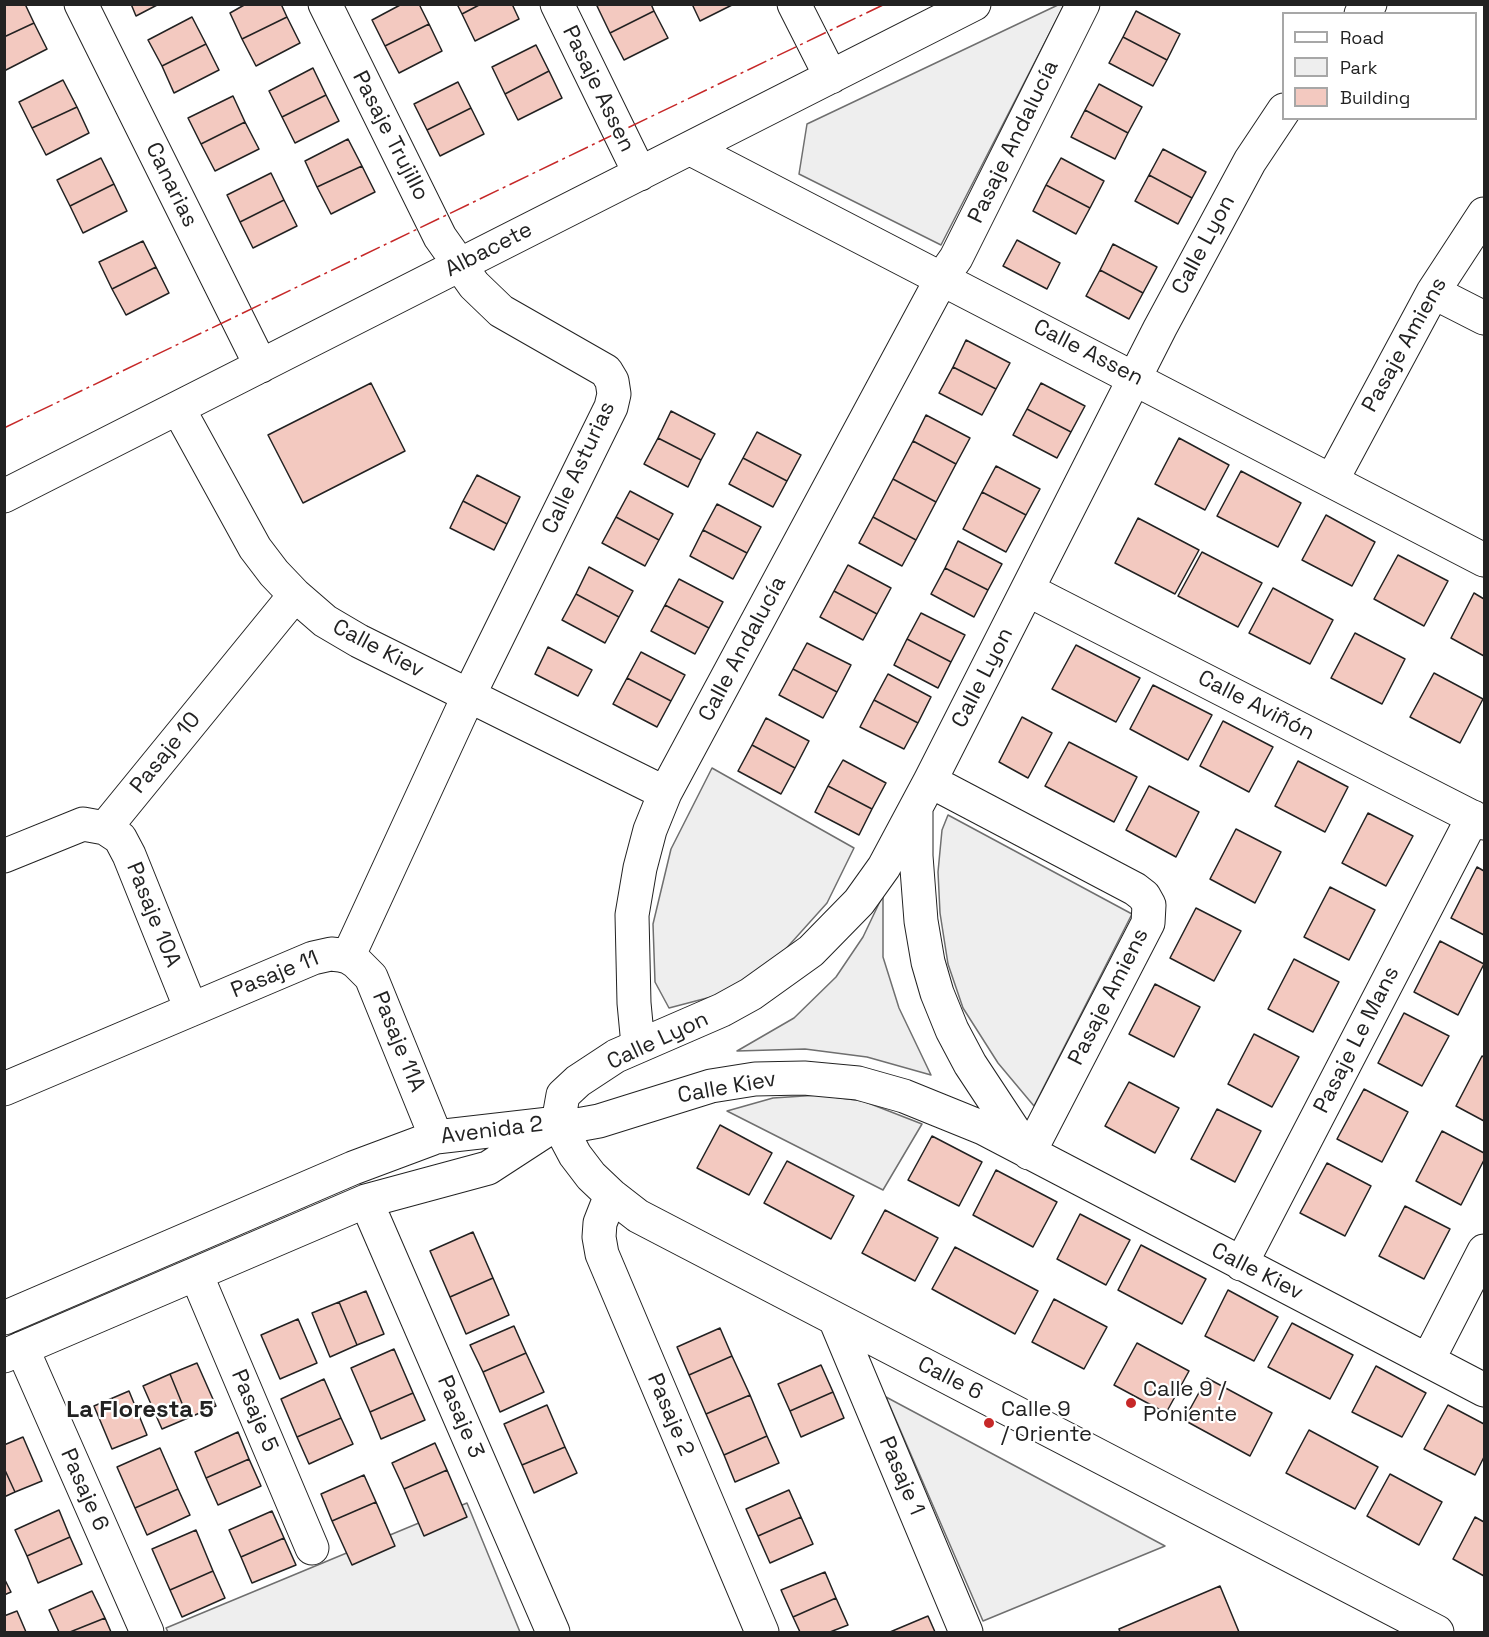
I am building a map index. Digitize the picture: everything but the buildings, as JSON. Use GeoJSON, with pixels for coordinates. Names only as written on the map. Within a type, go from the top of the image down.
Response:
{"type":"FeatureCollection","features":[{"type":"Feature","properties":{"kind":"street","name":"Canarias"},"geometry":{"type":"LineString","coordinates":[[81,4],[261,366]]}},
{"type":"Feature","properties":{"kind":"street","name":"Pasaje Trujillo"},"geometry":{"type":"LineString","coordinates":[[325,4],[440,237],[461,265]]}},
{"type":"Feature","properties":{"kind":"street","name":"Pasaje Assen"},"geometry":{"type":"LineString","coordinates":[[557,4],[640,174]]}},
{"type":"Feature","properties":{"kind":"street"},"geometry":{"type":"LineString","coordinates":[[794,4],[831,77]]}},
{"type":"Feature","properties":{"kind":"street","name":"Albacete"},"geometry":{"type":"LineString","coordinates":[[4,496],[974,4]]}},
{"type":"Feature","properties":{"kind":"street","name":"Pasaje Andalucía"},"geometry":{"type":"LineString","coordinates":[[942,278],[956,258],[1083,4]]}},
{"type":"Feature","properties":{"kind":"street","name":"Calle Lyon"},"geometry":{"type":"LineString","coordinates":[[558,1123],[563,1095],[578,1081],[616,1056],[722,1010],[782,974],[811,951],[860,902],[884,867],[923,795],[1160,328],[1245,171],[1282,113]]}},
{"type":"Feature","properties":{"kind":"street","name":"Calle Assen"},"geometry":{"type":"LineString","coordinates":[[691,148],[1485,560]]}},
{"type":"Feature","properties":{"kind":"street","name":"Pasaje Amiens"},"geometry":{"type":"LineString","coordinates":[[1332,480],[1433,292],[1452,260],[1485,214]]}},
{"type":"Feature","properties":{"kind":"street","name":"Calle Asturias"},"geometry":{"type":"LineString","coordinates":[[461,265],[474,285],[501,310],[606,371],[612,381],[614,394],[610,407],[469,696]]}},
{"type":"Feature","properties":{"kind":"street","name":"Calle Andalucía"},"geometry":{"type":"LineString","coordinates":[[638,1045],[634,1003],[632,915],[640,868],[650,830],[665,793],[942,278]]}},
{"type":"Feature","properties":{"kind":"street"},"geometry":{"type":"LineString","coordinates":[[1433,292],[1485,318]]}},
{"type":"Feature","properties":{"kind":"street","name":"Calle Kiev"},"geometry":{"type":"LineString","coordinates":[[178,408],[255,548],[295,595],[325,621],[359,641],[665,793]]}},
{"type":"Feature","properties":{"kind":"street","name":"Calle Aviñón"},"geometry":{"type":"LineString","coordinates":[[1028,590],[1479,820]]}},
{"type":"Feature","properties":{"kind":"street","name":"Pasaje 10"},"geometry":{"type":"LineString","coordinates":[[105,828],[295,595]]}},
{"type":"Feature","properties":{"kind":"street","name":"Pasaje 11"},"geometry":{"type":"LineString","coordinates":[[4,1089],[314,958],[331,954],[348,957],[469,696]]}},
{"type":"Feature","properties":{"kind":"street","name":"Pasaje Amiens"},"geometry":{"type":"LineString","coordinates":[[923,795],[1135,889],[1149,905],[1148,923],[1029,1153]]}},
{"type":"Feature","properties":{"kind":"street","name":"Calle Kiev"},"geometry":{"type":"LineString","coordinates":[[923,795],[916,856],[921,921],[928,962],[937,993],[952,1030],[970,1064],[1029,1153]]}},
{"type":"Feature","properties":{"kind":"street","name":"Pasaje Le Mans"},"geometry":{"type":"LineString","coordinates":[[1241,1263],[1479,820]]}},
{"type":"Feature","properties":{"kind":"street"},"geometry":{"type":"LineString","coordinates":[[4,856],[84,824],[105,828]]}},
{"type":"Feature","properties":{"kind":"street","name":"Pasaje 10A"},"geometry":{"type":"LineString","coordinates":[[105,828],[120,838],[125,847],[191,1009]]}},
{"type":"Feature","properties":{"kind":"street","name":"Pasaje 11A"},"geometry":{"type":"LineString","coordinates":[[348,957],[364,968],[371,977],[436,1137]]}},
{"type":"Feature","properties":{"kind":"street","name":"Calle Kiev"},"geometry":{"type":"LineString","coordinates":[[558,1123],[577,1125],[599,1121],[711,1086],[755,1079],[804,1078],[858,1083],[904,1096],[983,1128],[1485,1390]]}},
{"type":"Feature","properties":{"kind":"street","name":"Avenida 2"},"geometry":{"type":"LineString","coordinates":[[4,1318],[342,1173],[436,1137],[558,1123]]}},
{"type":"Feature","properties":{"kind":"street","name":"Avenida 2"},"geometry":{"type":"LineString","coordinates":[[13,1352],[366,1201],[488,1168],[558,1123]]}},
{"type":"Feature","properties":{"kind":"street","name":"Calle 6"},"geometry":{"type":"LineString","coordinates":[[558,1123],[575,1155],[611,1195],[638,1216],[1424,1626]]}},
{"type":"Feature","properties":{"kind":"street","name":"Pasaje 2"},"geometry":{"type":"LineString","coordinates":[[611,1195],[600,1223],[599,1237],[602,1254],[762,1632]]}},
{"type":"Feature","properties":{"kind":"street","name":"Pasaje 3"},"geometry":{"type":"LineString","coordinates":[[366,1201],[553,1632]]}},
{"type":"Feature","properties":{"kind":"street"},"geometry":{"type":"LineString","coordinates":[[1428,1360],[1485,1251]]}},
{"type":"Feature","properties":{"kind":"street","name":"Pasaje 5"},"geometry":{"type":"LineString","coordinates":[[196,1274],[312,1548]]}},
{"type":"Feature","properties":{"kind":"street","name":"Pasaje 1"},"geometry":{"type":"LineString","coordinates":[[835,1319],[966,1632]]}},
{"type":"Feature","properties":{"kind":"street","name":"Pasaje 6"},"geometry":{"type":"LineString","coordinates":[[13,1352],[147,1632]]}},
{"type":"Feature","properties":{"kind":"street"},"geometry":{"type":"LineString","coordinates":[[1382,1632],[1424,1626]]}},
{"type":"Feature","properties":{"kind":"green space"},"geometry":{"type":"Polygon","coordinates":[[[1060,4],[1064,5],[941,245],[799,174],[807,124],[1060,4]]]}},
{"type":"Feature","properties":{"kind":"green space"},"geometry":{"type":"Polygon","coordinates":[[[712,768],[854,848],[827,903],[783,952],[730,992],[669,1008],[655,982],[653,924],[671,849],[712,768]]]}},
{"type":"Feature","properties":{"kind":"green space"},"geometry":{"type":"Polygon","coordinates":[[[948,815],[1132,914],[1034,1106],[998,1063],[963,1008],[948,964],[940,913],[938,872],[942,830],[948,815]]]}},
{"type":"Feature","properties":{"kind":"green space"},"geometry":{"type":"Polygon","coordinates":[[[883,895],[883,957],[899,1008],[931,1075],[867,1057],[805,1049],[737,1051],[794,1018],[836,977],[863,937],[883,895]]]}},
{"type":"Feature","properties":{"kind":"green space"},"geometry":{"type":"Polygon","coordinates":[[[819,1095],[863,1101],[922,1124],[883,1190],[727,1111],[773,1098],[819,1095]]]}},
{"type":"Feature","properties":{"kind":"green space"},"geometry":{"type":"Polygon","coordinates":[[[886,1397],[1165,1546],[983,1621],[886,1397]]]}},
{"type":"Feature","properties":{"kind":"green space"},"geometry":{"type":"Polygon","coordinates":[[[467,1503],[520,1632],[168,1632],[166,1628],[467,1503]]]}},
{"type":"Feature","properties":{"kind":"power"},"geometry":{"type":"LineString","coordinates":[[4,428],[885,4]]}},
{"type":"Feature","properties":{"kind":"place","name":"Calle 9 / Poniente"},"geometry":{"type":"Point","coordinates":[1131,1403]}},
{"type":"Feature","properties":{"kind":"place","name":"Calle 9 / Oriente"},"geometry":{"type":"Point","coordinates":[989,1423]}},
{"type":"Feature","properties":{"kind":"district","name":"La Floresta 5"},"geometry":{"type":"Point","coordinates":[140,1410]}}]}
